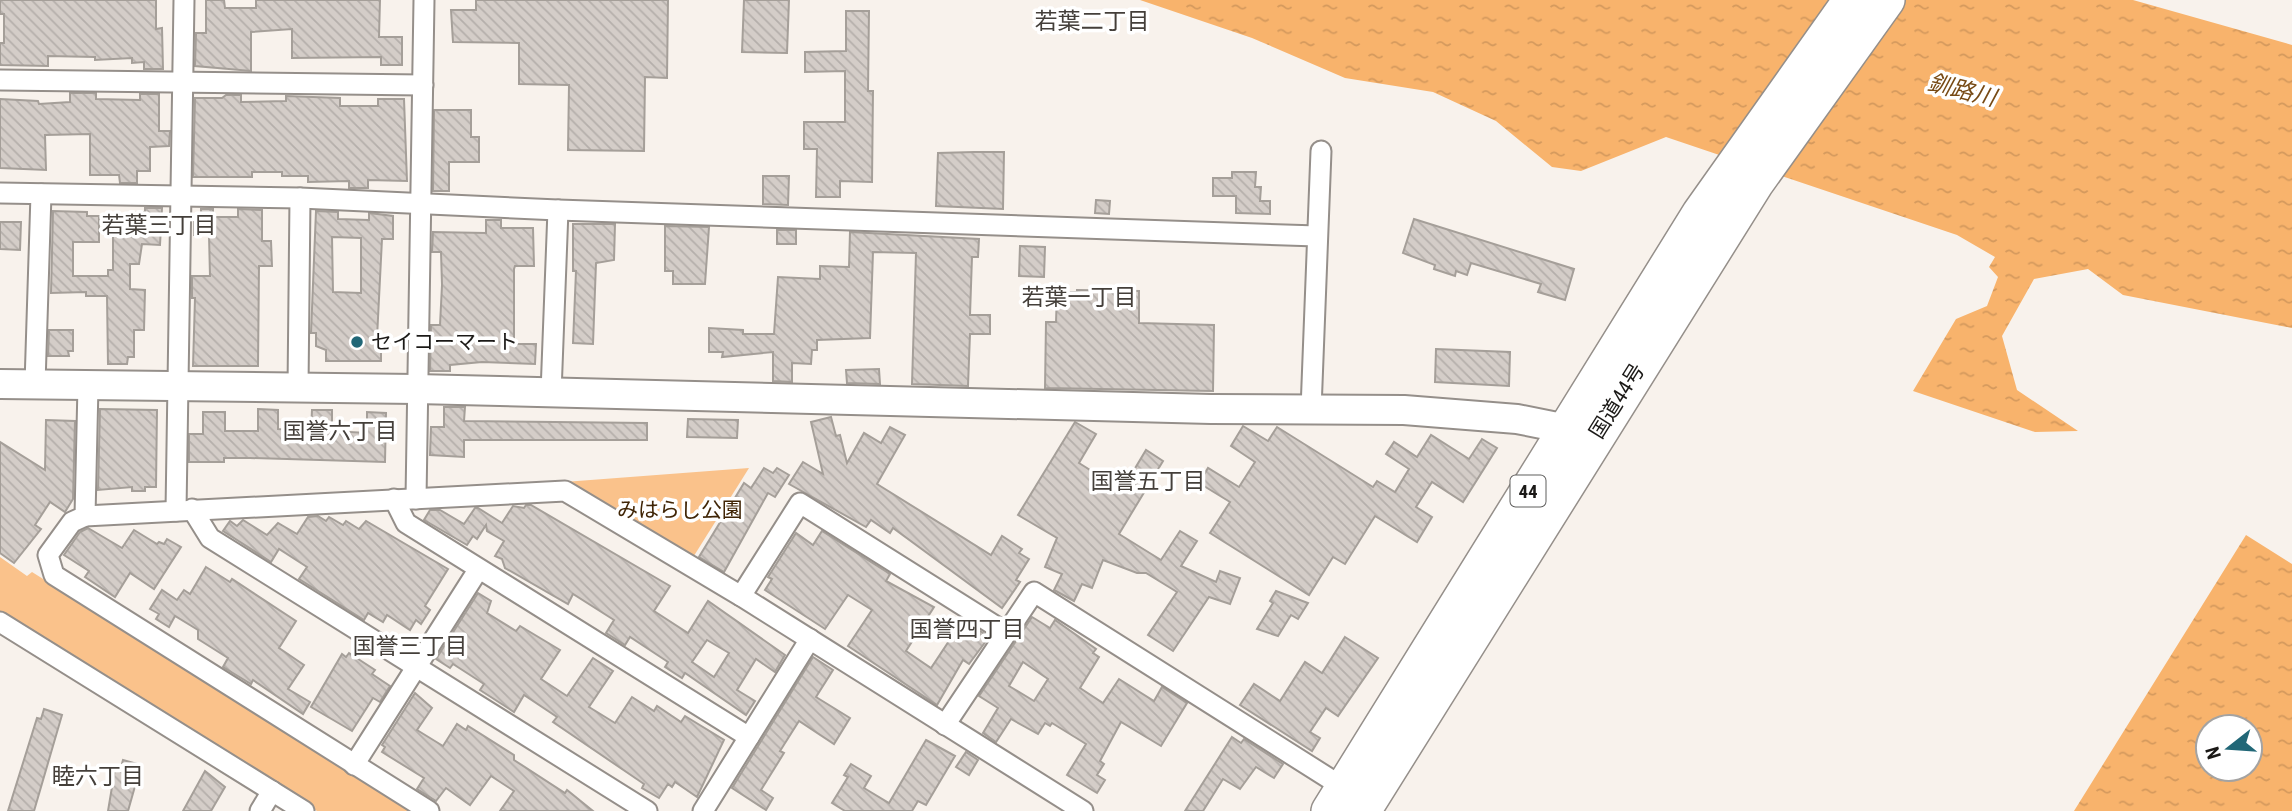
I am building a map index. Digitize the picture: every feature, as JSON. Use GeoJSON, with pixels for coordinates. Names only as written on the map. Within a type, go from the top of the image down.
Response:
{"type":"FeatureCollection","features":[{"type":"Feature","properties":{"kind":"highway","name":"国道44号"},"geometry":{"type":"LineString","coordinates":[[1351,803],[1851,0]]}},
{"type":"Feature","properties":{"kind":"highway","name":"国道44号"},"geometry":{"type":"LineString","coordinates":[[1742,178],[1887,0]]}},
{"type":"Feature","properties":{"kind":"street"},"geometry":{"type":"LineString","coordinates":[[184,0],[177,385],[184,510],[210,538],[647,811]]}},
{"type":"Feature","properties":{"kind":"street"},"geometry":{"type":"LineString","coordinates":[[416,499],[424,0]]}},
{"type":"Feature","properties":{"kind":"street"},"geometry":{"type":"LineString","coordinates":[[0,80],[423,85]]}},
{"type":"Feature","properties":{"kind":"street"},"geometry":{"type":"LineString","coordinates":[[1311,410],[1321,151]]}},
{"type":"Feature","properties":{"kind":"street"},"geometry":{"type":"LineString","coordinates":[[0,193],[300,198],[558,211],[1317,236]]}},
{"type":"Feature","properties":{"kind":"street"},"geometry":{"type":"LineString","coordinates":[[35,384],[41,194]]}},
{"type":"Feature","properties":{"kind":"street"},"geometry":{"type":"LineString","coordinates":[[298,388],[300,198]]}},
{"type":"Feature","properties":{"kind":"street"},"geometry":{"type":"LineString","coordinates":[[551,393],[558,211]]}},
{"type":"Feature","properties":{"kind":"street"},"geometry":{"type":"LineString","coordinates":[[0,384],[416,389],[1417,411],[1517,419],[1580,434]]}},
{"type":"Feature","properties":{"kind":"street"},"geometry":{"type":"LineString","coordinates":[[85,516],[89,386]]}},
{"type":"Feature","properties":{"kind":"street"},"geometry":{"type":"LineString","coordinates":[[429,811],[54,575],[48,555],[72,522],[85,516],[565,491],[741,596],[1083,811]]}},
{"type":"Feature","properties":{"kind":"street"},"geometry":{"type":"LineString","coordinates":[[394,499],[406,523],[748,737]]}},
{"type":"Feature","properties":{"kind":"street"},"geometry":{"type":"LineString","coordinates":[[741,596],[800,503],[1005,632]]}},
{"type":"Feature","properties":{"kind":"street"},"geometry":{"type":"LineString","coordinates":[[354,765],[415,664],[478,570]]}},
{"type":"Feature","properties":{"kind":"street"},"geometry":{"type":"LineString","coordinates":[[945,725],[1034,592],[1351,803]]}},
{"type":"Feature","properties":{"kind":"street"},"geometry":{"type":"LineString","coordinates":[[0,622],[304,811]]}},
{"type":"Feature","properties":{"kind":"street"},"geometry":{"type":"LineString","coordinates":[[703,811],[810,639]]}},
{"type":"Feature","properties":{"kind":"street"},"geometry":{"type":"LineString","coordinates":[[260,811],[272,791]]}},
{"type":"Feature","properties":{"kind":"green space","name":"みはらし公園"},"geometry":{"type":"Polygon","coordinates":[[[749,468],[692,559],[564,482],[749,468]]]}},
{"type":"Feature","properties":{"kind":"green space"},"geometry":{"type":"Polygon","coordinates":[[[0,557],[27,576],[32,572],[414,811],[317,811],[0,611],[0,557]]]}},
{"type":"Feature","properties":{"kind":"water","name":"釧路川"},"geometry":{"type":"Polygon","coordinates":[[[1140,0],[2133,0],[2292,45],[2292,328],[2123,295],[2088,269],[2034,279],[2002,336],[2017,390],[2078,431],[2035,432],[1913,391],[1956,319],[1987,306],[1998,277],[1989,267],[1995,257],[1957,235],[1666,137],[1581,171],[1552,167],[1496,121],[1433,92],[1345,78],[1252,38],[1140,0]]]}},
{"type":"Feature","properties":{"kind":"water"},"geometry":{"type":"Polygon","coordinates":[[[2246,535],[2292,564],[2292,811],[2074,811],[2246,535]]]}},
{"type":"Feature","properties":{"kind":"building"},"geometry":{"type":"Polygon","coordinates":[[[0,0],[156,0],[156,29],[162,28],[163,69],[144,69],[144,62],[132,63],[132,58],[95,60],[95,57],[48,56],[48,66],[0,65],[0,43],[4,43],[4,14],[0,14],[0,0]]]}},
{"type":"Feature","properties":{"kind":"building"},"geometry":{"type":"Polygon","coordinates":[[[206,0],[224,0],[225,8],[256,8],[256,0],[380,0],[379,37],[402,37],[402,65],[381,65],[381,57],[292,58],[292,29],[251,32],[251,71],[195,66],[196,33],[206,33],[206,0]]]}},
{"type":"Feature","properties":{"kind":"building"},"geometry":{"type":"Polygon","coordinates":[[[476,0],[668,0],[667,78],[645,77],[644,151],[568,150],[569,85],[519,84],[519,43],[453,42],[451,10],[476,10],[476,0]]]}},
{"type":"Feature","properties":{"kind":"building"},"geometry":{"type":"Polygon","coordinates":[[[744,0],[789,0],[787,53],[742,52],[744,0]]]}},
{"type":"Feature","properties":{"kind":"building"},"geometry":{"type":"Polygon","coordinates":[[[846,11],[869,11],[868,91],[873,91],[872,182],[840,181],[840,197],[816,197],[817,149],[804,149],[804,122],[845,122],[845,71],[805,72],[805,52],[846,51],[846,11]]]}},
{"type":"Feature","properties":{"kind":"building"},"geometry":{"type":"Polygon","coordinates":[[[70,93],[96,93],[96,99],[140,100],[140,94],[159,94],[159,131],[170,131],[169,146],[150,147],[150,171],[137,171],[137,183],[120,183],[119,175],[90,175],[90,134],[45,135],[46,170],[0,168],[0,99],[38,101],[39,104],[70,102],[70,93]]]}},
{"type":"Feature","properties":{"kind":"building"},"geometry":{"type":"Polygon","coordinates":[[[226,95],[241,95],[241,102],[286,101],[286,96],[340,98],[340,106],[378,106],[378,99],[404,99],[407,181],[368,180],[368,188],[349,188],[349,181],[308,182],[308,176],[282,176],[282,172],[252,172],[252,177],[193,177],[195,98],[222,98],[226,95]]]}},
{"type":"Feature","properties":{"kind":"building"},"geometry":{"type":"Polygon","coordinates":[[[434,110],[471,110],[471,137],[479,137],[479,162],[449,162],[449,191],[433,191],[434,110]]]}},
{"type":"Feature","properties":{"kind":"building"},"geometry":{"type":"Polygon","coordinates":[[[1004,152],[1003,209],[936,206],[938,153],[1004,152]]]}},
{"type":"Feature","properties":{"kind":"building"},"geometry":{"type":"Polygon","coordinates":[[[1232,172],[1256,172],[1255,187],[1261,187],[1260,201],[1270,201],[1270,214],[1236,213],[1236,196],[1213,196],[1213,178],[1232,178],[1232,172]]]}},
{"type":"Feature","properties":{"kind":"building"},"geometry":{"type":"Polygon","coordinates":[[[763,176],[789,176],[788,205],[763,204],[763,176]]]}},
{"type":"Feature","properties":{"kind":"building"},"geometry":{"type":"Polygon","coordinates":[[[1096,200],[1110,201],[1109,214],[1095,213],[1096,200]]]}},
{"type":"Feature","properties":{"kind":"building"},"geometry":{"type":"Polygon","coordinates":[[[145,208],[162,208],[160,245],[142,244],[139,264],[130,264],[130,289],[145,290],[144,330],[134,330],[134,357],[128,357],[127,364],[108,364],[107,296],[86,296],[86,292],[51,293],[53,211],[87,212],[87,216],[99,216],[99,242],[73,242],[73,276],[108,276],[108,270],[113,270],[113,235],[134,235],[135,212],[145,212],[145,208]]]}},
{"type":"Feature","properties":{"kind":"building"},"geometry":{"type":"Polygon","coordinates":[[[201,209],[213,209],[213,217],[238,217],[238,209],[262,210],[262,241],[271,241],[272,266],[259,266],[258,366],[193,366],[195,298],[192,298],[192,276],[210,276],[209,235],[194,235],[194,216],[201,216],[201,209]]]}},
{"type":"Feature","properties":{"kind":"building"},"geometry":{"type":"Polygon","coordinates":[[[316,211],[338,212],[338,219],[369,220],[369,213],[393,216],[393,239],[382,239],[377,338],[381,338],[381,361],[326,361],[326,350],[316,346],[316,333],[311,333],[316,211]],[[332,237],[333,292],[361,293],[361,238],[332,237]]]}},
{"type":"Feature","properties":{"kind":"building"},"geometry":{"type":"Polygon","coordinates":[[[1414,219],[1574,269],[1565,300],[1538,292],[1541,284],[1471,263],[1467,275],[1456,271],[1455,276],[1403,253],[1414,219]]]}},
{"type":"Feature","properties":{"kind":"building"},"geometry":{"type":"Polygon","coordinates":[[[486,220],[501,220],[501,228],[533,228],[534,266],[515,266],[514,269],[514,344],[536,344],[535,364],[482,362],[450,365],[450,371],[430,371],[431,325],[440,325],[442,285],[441,252],[432,252],[433,232],[486,233],[486,220]]]}},
{"type":"Feature","properties":{"kind":"building"},"geometry":{"type":"Polygon","coordinates":[[[0,222],[21,222],[20,250],[0,249],[0,222]]]}},
{"type":"Feature","properties":{"kind":"building"},"geometry":{"type":"Polygon","coordinates":[[[573,224],[615,224],[614,260],[596,263],[593,344],[573,343],[576,271],[573,271],[573,224]]]}},
{"type":"Feature","properties":{"kind":"building"},"geometry":{"type":"Polygon","coordinates":[[[665,226],[709,227],[705,284],[673,284],[673,271],[665,271],[665,226]]]}},
{"type":"Feature","properties":{"kind":"building"},"geometry":{"type":"Polygon","coordinates":[[[777,230],[796,230],[796,244],[777,244],[777,230]]]}},
{"type":"Feature","properties":{"kind":"building"},"geometry":{"type":"Polygon","coordinates":[[[850,232],[979,239],[978,257],[972,257],[970,315],[990,315],[990,334],[970,334],[968,386],[912,384],[916,253],[873,252],[870,338],[817,340],[817,350],[812,350],[811,364],[792,363],[792,382],[773,381],[773,352],[722,357],[723,352],[709,352],[709,328],[743,330],[743,334],[774,334],[778,277],[820,279],[820,266],[849,267],[850,232]]]}},
{"type":"Feature","properties":{"kind":"building"},"geometry":{"type":"Polygon","coordinates":[[[1020,246],[1045,247],[1044,277],[1019,276],[1020,246]]]}},
{"type":"Feature","properties":{"kind":"building"},"geometry":{"type":"Polygon","coordinates":[[[1139,291],[1139,323],[1214,325],[1213,391],[1045,388],[1046,322],[1056,322],[1057,292],[1139,291]]]}},
{"type":"Feature","properties":{"kind":"building"},"geometry":{"type":"Polygon","coordinates":[[[49,330],[73,330],[73,351],[68,351],[69,356],[48,356],[49,330]]]}},
{"type":"Feature","properties":{"kind":"building"},"geometry":{"type":"Polygon","coordinates":[[[1436,349],[1510,352],[1509,386],[1435,382],[1436,349]]]}},
{"type":"Feature","properties":{"kind":"building"},"geometry":{"type":"Polygon","coordinates":[[[879,369],[880,384],[847,383],[846,370],[879,369]]]}},
{"type":"Feature","properties":{"kind":"building"},"geometry":{"type":"Polygon","coordinates":[[[444,407],[465,407],[464,421],[647,423],[647,440],[464,440],[464,457],[430,455],[431,427],[444,427],[444,407]]]}},
{"type":"Feature","properties":{"kind":"building"},"geometry":{"type":"Polygon","coordinates":[[[100,409],[157,410],[156,487],[145,487],[145,491],[132,491],[132,487],[98,490],[100,409]]]}},
{"type":"Feature","properties":{"kind":"building"},"geometry":{"type":"Polygon","coordinates":[[[258,409],[278,410],[278,429],[311,431],[312,410],[332,410],[332,431],[367,433],[367,412],[386,413],[385,462],[224,458],[224,462],[189,462],[189,434],[203,434],[203,412],[225,412],[225,431],[258,431],[258,409]]]}},
{"type":"Feature","properties":{"kind":"building"},"geometry":{"type":"Polygon","coordinates":[[[831,417],[836,436],[840,435],[847,463],[864,433],[881,443],[890,427],[905,435],[877,484],[991,555],[1002,536],[1022,549],[1019,553],[1029,559],[1016,580],[1020,582],[1002,608],[893,528],[890,533],[871,520],[866,527],[789,484],[803,462],[823,474],[811,422],[831,417]]]}},
{"type":"Feature","properties":{"kind":"building"},"geometry":{"type":"Polygon","coordinates":[[[688,419],[738,420],[737,438],[687,437],[688,419]]]}},
{"type":"Feature","properties":{"kind":"building"},"geometry":{"type":"Polygon","coordinates":[[[46,420],[75,421],[73,499],[65,512],[50,502],[35,525],[41,529],[14,563],[0,553],[0,442],[45,470],[46,420]]]}},
{"type":"Feature","properties":{"kind":"building"},"geometry":{"type":"Polygon","coordinates":[[[1075,422],[1096,434],[1079,463],[1122,490],[1146,450],[1163,461],[1119,534],[1161,560],[1180,531],[1197,541],[1181,566],[1216,582],[1220,571],[1240,578],[1230,604],[1209,597],[1173,651],[1148,635],[1177,592],[1146,573],[1137,573],[1103,560],[1092,588],[1082,584],[1074,601],[1054,590],[1062,574],[1045,567],[1057,538],[1018,515],[1075,422]]]}},
{"type":"Feature","properties":{"kind":"building"},"geometry":{"type":"Polygon","coordinates":[[[1243,426],[1268,441],[1277,427],[1373,487],[1377,481],[1395,492],[1409,469],[1386,454],[1394,442],[1417,457],[1431,435],[1469,459],[1482,439],[1497,448],[1463,502],[1432,482],[1416,507],[1432,517],[1417,542],[1375,516],[1345,564],[1333,557],[1309,595],[1210,533],[1230,502],[1199,483],[1208,468],[1239,487],[1255,462],[1231,446],[1243,426]]]}},
{"type":"Feature","properties":{"kind":"building"},"geometry":{"type":"Polygon","coordinates":[[[764,468],[773,473],[777,468],[789,475],[775,497],[768,493],[724,572],[699,557],[744,483],[751,488],[764,468]]]}},
{"type":"Feature","properties":{"kind":"building"},"geometry":{"type":"Polygon","coordinates":[[[531,505],[670,586],[654,611],[688,633],[708,601],[785,655],[775,672],[756,659],[737,690],[755,701],[746,715],[685,673],[682,678],[665,667],[668,662],[630,637],[625,645],[606,633],[614,620],[573,594],[568,604],[505,568],[502,559],[495,556],[504,541],[487,531],[486,525],[477,539],[473,536],[467,545],[424,520],[430,510],[440,510],[464,524],[475,508],[478,508],[502,523],[513,506],[524,508],[531,505]],[[707,640],[692,662],[714,677],[729,653],[707,640]]]}},
{"type":"Feature","properties":{"kind":"building"},"geometry":{"type":"Polygon","coordinates":[[[318,516],[326,521],[329,517],[343,525],[346,521],[359,529],[366,521],[448,569],[425,606],[430,610],[421,624],[416,620],[410,630],[387,615],[383,622],[368,613],[364,620],[299,579],[307,567],[279,549],[271,562],[223,531],[230,521],[237,526],[243,520],[267,535],[278,523],[297,534],[308,517],[318,516]]]}},
{"type":"Feature","properties":{"kind":"building"},"geometry":{"type":"Polygon","coordinates":[[[88,528],[122,548],[134,530],[157,544],[164,544],[167,539],[181,547],[154,589],[130,573],[115,597],[85,577],[89,571],[64,555],[80,532],[88,528]]]}},
{"type":"Feature","properties":{"kind":"building"},"geometry":{"type":"Polygon","coordinates":[[[822,531],[890,574],[886,581],[934,607],[906,651],[931,668],[963,620],[989,637],[969,664],[963,660],[937,705],[848,646],[872,610],[848,595],[825,629],[765,590],[772,579],[768,577],[796,533],[813,545],[822,531]]]}},
{"type":"Feature","properties":{"kind":"building"},"geometry":{"type":"Polygon","coordinates":[[[206,567],[230,582],[232,579],[296,621],[279,648],[304,665],[288,689],[310,702],[303,714],[253,680],[251,684],[223,667],[228,658],[198,639],[198,630],[175,616],[169,627],[156,619],[159,614],[150,609],[162,590],[177,600],[184,590],[190,594],[206,567]]]}},
{"type":"Feature","properties":{"kind":"building"},"geometry":{"type":"Polygon","coordinates":[[[1276,591],[1308,603],[1298,619],[1291,615],[1278,636],[1257,629],[1273,603],[1270,601],[1276,591]]]}},
{"type":"Feature","properties":{"kind":"building"},"geometry":{"type":"Polygon","coordinates":[[[478,593],[491,601],[487,613],[516,631],[520,626],[560,650],[541,679],[567,696],[593,658],[613,671],[589,707],[615,723],[632,697],[654,711],[657,706],[681,722],[685,716],[724,740],[697,797],[675,782],[672,787],[668,784],[659,798],[642,788],[644,784],[553,722],[557,717],[524,695],[514,712],[480,690],[484,684],[453,664],[450,668],[436,659],[478,593]]]}},
{"type":"Feature","properties":{"kind":"building"},"geometry":{"type":"Polygon","coordinates":[[[1032,617],[1050,628],[1055,620],[1096,649],[1093,653],[1099,657],[1080,688],[1103,703],[1119,679],[1154,701],[1162,687],[1187,703],[1161,746],[1121,722],[1100,761],[1104,764],[1097,775],[1105,780],[1097,793],[1067,775],[1086,744],[1052,723],[1050,726],[1045,723],[1038,734],[1011,719],[996,742],[983,733],[998,708],[979,696],[1032,617]],[[1023,662],[1009,686],[1034,701],[1048,679],[1023,662]]]}},
{"type":"Feature","properties":{"kind":"building"},"geometry":{"type":"Polygon","coordinates":[[[1345,637],[1378,658],[1338,716],[1326,708],[1310,732],[1320,738],[1312,751],[1240,705],[1254,684],[1280,701],[1305,662],[1322,673],[1345,637]]]}},
{"type":"Feature","properties":{"kind":"building"},"geometry":{"type":"Polygon","coordinates":[[[349,653],[375,670],[372,674],[390,686],[380,702],[373,698],[352,731],[311,707],[342,654],[346,657],[349,653]]]}},
{"type":"Feature","properties":{"kind":"building"},"geometry":{"type":"Polygon","coordinates":[[[813,657],[833,670],[816,697],[850,718],[834,744],[799,721],[780,751],[784,753],[761,790],[773,798],[766,810],[732,788],[813,657]]]}},
{"type":"Feature","properties":{"kind":"building"},"geometry":{"type":"Polygon","coordinates":[[[415,693],[432,708],[417,730],[443,746],[457,724],[466,730],[468,726],[514,755],[514,760],[565,793],[567,790],[593,811],[500,811],[514,791],[491,776],[470,805],[446,788],[436,801],[417,789],[424,778],[382,752],[385,747],[382,745],[415,693]]]}},
{"type":"Feature","properties":{"kind":"building"},"geometry":{"type":"Polygon","coordinates":[[[44,709],[62,715],[34,811],[8,811],[37,718],[41,719],[44,709]]]}},
{"type":"Feature","properties":{"kind":"building"},"geometry":{"type":"Polygon","coordinates":[[[1232,737],[1241,743],[1244,739],[1283,764],[1274,778],[1256,767],[1240,789],[1223,779],[1203,811],[1185,811],[1232,737]]]}},
{"type":"Feature","properties":{"kind":"building"},"geometry":{"type":"Polygon","coordinates":[[[926,740],[955,756],[926,805],[918,801],[912,811],[845,811],[832,803],[848,777],[844,775],[851,764],[871,776],[864,788],[889,803],[926,740]]]}},
{"type":"Feature","properties":{"kind":"building"},"geometry":{"type":"Polygon","coordinates":[[[966,752],[978,760],[969,775],[956,767],[966,752]]]}},
{"type":"Feature","properties":{"kind":"building"},"geometry":{"type":"Polygon","coordinates":[[[123,760],[141,765],[128,811],[108,811],[115,769],[120,771],[123,760]]]}},
{"type":"Feature","properties":{"kind":"building"},"geometry":{"type":"Polygon","coordinates":[[[205,771],[225,787],[211,811],[183,811],[205,771]]]}},
{"type":"Feature","properties":{"kind":"place","name":"セイコーマート"},"geometry":{"type":"Point","coordinates":[357,342]}},
{"type":"Feature","properties":{"kind":"district","name":"若葉二丁目"},"geometry":{"type":"Point","coordinates":[1092,21]}},
{"type":"Feature","properties":{"kind":"district","name":"若葉三丁目"},"geometry":{"type":"Point","coordinates":[159,225]}},
{"type":"Feature","properties":{"kind":"district","name":"若葉一丁目"},"geometry":{"type":"Point","coordinates":[1079,297]}},
{"type":"Feature","properties":{"kind":"district","name":"国誉六丁目"},"geometry":{"type":"Point","coordinates":[340,431]}},
{"type":"Feature","properties":{"kind":"district","name":"国誉五丁目"},"geometry":{"type":"Point","coordinates":[1148,481]}},
{"type":"Feature","properties":{"kind":"district","name":"国誉四丁目"},"geometry":{"type":"Point","coordinates":[967,629]}},
{"type":"Feature","properties":{"kind":"district","name":"国誉三丁目"},"geometry":{"type":"Point","coordinates":[410,646]}},
{"type":"Feature","properties":{"kind":"district","name":"睦六丁目"},"geometry":{"type":"Point","coordinates":[98,776]}}]}
